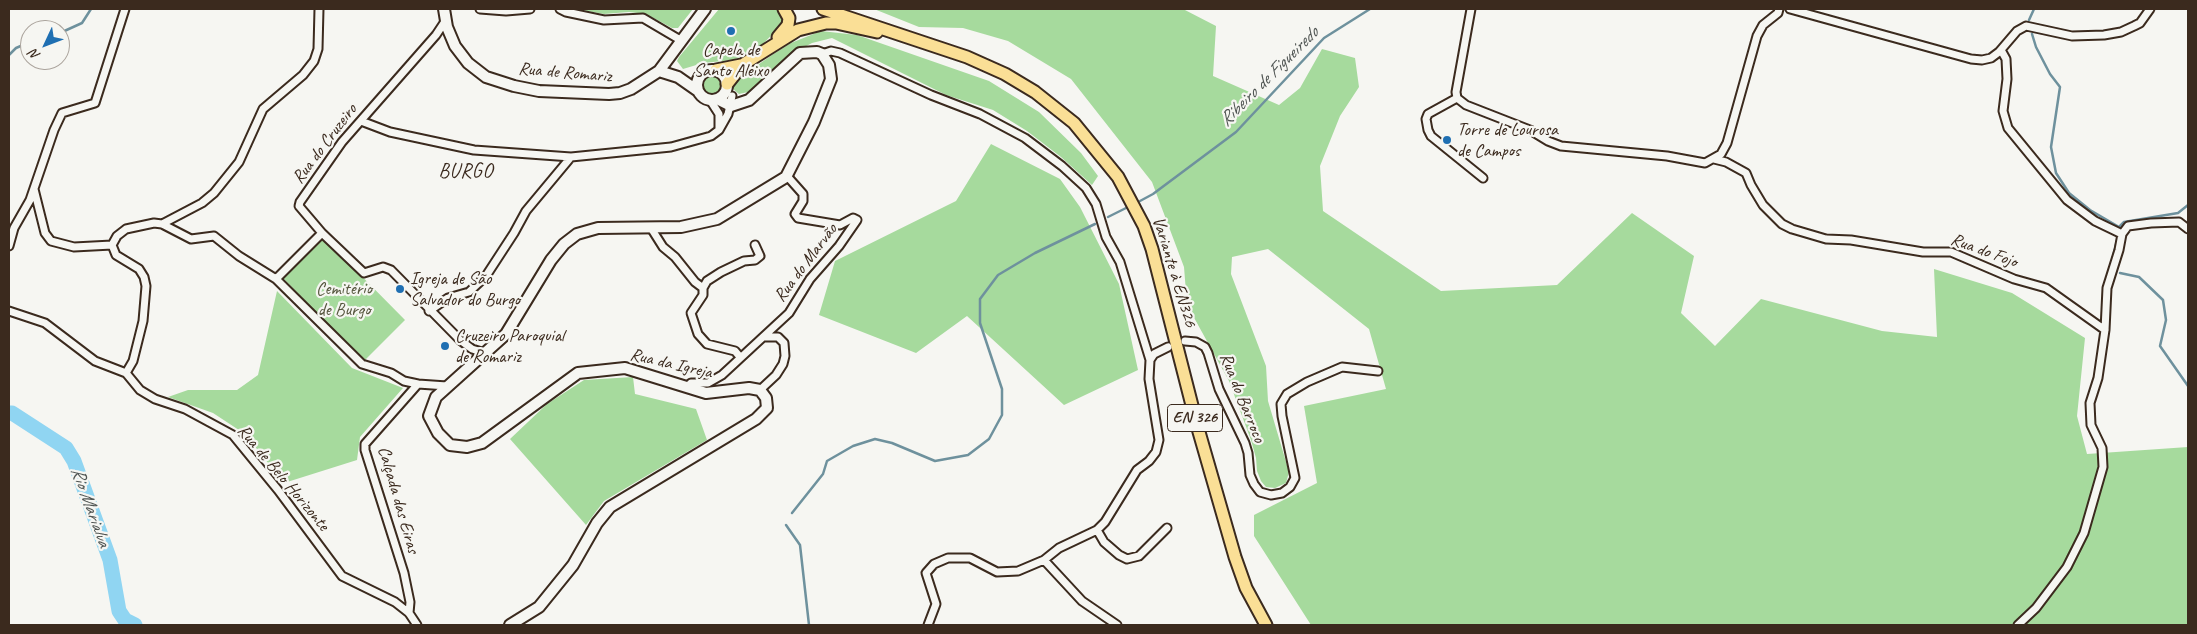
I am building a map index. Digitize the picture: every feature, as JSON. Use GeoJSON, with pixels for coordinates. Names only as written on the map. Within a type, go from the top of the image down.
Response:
{"type":"FeatureCollection","features":[{"type":"Feature","properties":{"kind":"main road"},"geometry":{"type":"LineString","coordinates":[[768,49],[788,25],[789,18],[784,9]]}},
{"type":"Feature","properties":{"kind":"main road","name":"Variante à EN326"},"geometry":{"type":"LineString","coordinates":[[823,9],[967,57],[1005,74],[1036,92],[1074,123],[1118,178],[1144,226],[1152,249],[1197,425],[1234,557],[1246,588],[1266,625]]}},
{"type":"Feature","properties":{"kind":"main road"},"geometry":{"type":"LineString","coordinates":[[716,70],[742,65],[798,30],[826,23],[836,23],[870,31],[901,34]]}},
{"type":"Feature","properties":{"kind":"main road"},"geometry":{"type":"LineString","coordinates":[[729,94],[742,65]]}},
{"type":"Feature","properties":{"kind":"street"},"geometry":{"type":"LineString","coordinates":[[9,246],[14,228],[34,189],[54,130],[62,113],[95,103],[125,9]]}},
{"type":"Feature","properties":{"kind":"street"},"geometry":{"type":"LineString","coordinates":[[162,224],[202,202],[214,193],[239,162],[263,109],[303,75],[314,60],[318,49],[318,9]]}},
{"type":"Feature","properties":{"kind":"street"},"geometry":{"type":"LineString","coordinates":[[480,9],[506,11],[530,9]]}},
{"type":"Feature","properties":{"kind":"street"},"geometry":{"type":"LineString","coordinates":[[560,9],[604,20],[643,18],[682,41]]}},
{"type":"Feature","properties":{"kind":"street","name":"Rua de Romariz"},"geometry":{"type":"LineString","coordinates":[[445,14],[455,46],[468,63],[486,77],[514,86],[539,91],[620,94],[659,71],[705,9]]}},
{"type":"Feature","properties":{"kind":"street"},"geometry":{"type":"LineString","coordinates":[[1471,9],[1456,92],[1458,98],[1466,106],[1530,130],[1548,141],[1561,146],[1667,156],[1705,163],[1721,154],[1727,143],[1757,36],[1763,25],[1779,9]]}},
{"type":"Feature","properties":{"kind":"street"},"geometry":{"type":"LineString","coordinates":[[1790,9],[1971,59],[1991,58],[2018,31],[2026,26],[2072,36],[2104,35],[2121,32],[2140,23],[2150,9]]}},
{"type":"Feature","properties":{"kind":"street","name":"Rua do Cruzeiro"},"geometry":{"type":"LineString","coordinates":[[322,233],[299,206],[300,202],[342,142],[436,35],[445,14]]}},
{"type":"Feature","properties":{"kind":"street"},"geometry":{"type":"LineString","coordinates":[[2001,50],[2006,59],[2008,79],[2003,111],[2008,128],[2066,200],[2096,221],[2122,234]]}},
{"type":"Feature","properties":{"kind":"street"},"geometry":{"type":"LineString","coordinates":[[700,74],[696,82],[701,96],[713,100],[729,94],[739,99],[749,100],[800,53],[817,52],[822,54],[831,51],[840,53],[930,95],[980,114],[1025,138],[1062,166],[1086,188],[1096,204],[1106,237],[1120,262],[1150,360],[1149,379],[1159,440],[1156,452],[1149,461],[1137,470],[1105,522],[1096,530],[1059,548],[1044,560],[1018,571],[997,572],[970,558],[948,558],[934,564],[926,573],[936,604],[928,625]]}},
{"type":"Feature","properties":{"kind":"street"},"geometry":{"type":"LineString","coordinates":[[787,176],[814,122],[831,79],[829,65],[822,54]]}},
{"type":"Feature","properties":{"kind":"street"},"geometry":{"type":"LineString","coordinates":[[361,121],[390,132],[474,150],[571,157],[671,147],[711,136],[719,130],[729,94],[724,75],[716,70],[678,77]]}},
{"type":"Feature","properties":{"kind":"street"},"geometry":{"type":"LineString","coordinates":[[659,71],[678,77],[698,91]]}},
{"type":"Feature","properties":{"kind":"street"},"geometry":{"type":"LineString","coordinates":[[1458,98],[1428,114],[1426,119],[1428,130],[1431,136],[1484,178]]}},
{"type":"Feature","properties":{"kind":"street"},"geometry":{"type":"LineString","coordinates":[[713,100],[719,114],[719,130]]}},
{"type":"Feature","properties":{"kind":"street"},"geometry":{"type":"LineString","coordinates":[[429,311],[448,298],[469,292],[486,276],[526,211],[571,157]]}},
{"type":"Feature","properties":{"kind":"street","name":"Rua do Fojo"},"geometry":{"type":"LineString","coordinates":[[1714,159],[1726,162],[1746,173],[1763,205],[1782,224],[1792,229],[1826,240],[1851,240],[1923,252],[1951,252],[2014,278],[2046,288],[2105,330]]}},
{"type":"Feature","properties":{"kind":"street","name":"Rua da Igreja"},"geometry":{"type":"LineString","coordinates":[[760,390],[749,388],[706,393],[625,368],[578,373],[482,443],[467,447],[450,444],[438,433],[429,416],[436,397],[506,334],[551,260],[564,244],[577,234],[598,228],[681,227],[717,219],[787,176]]}},
{"type":"Feature","properties":{"kind":"street","name":"Rua do Marvão"},"geometry":{"type":"LineString","coordinates":[[687,387],[691,383],[708,383],[722,375],[789,313],[810,279],[840,246],[858,220],[854,218],[840,225],[798,218],[795,214],[803,201],[803,194],[787,176]]}},
{"type":"Feature","properties":{"kind":"street"},"geometry":{"type":"LineString","coordinates":[[34,189],[45,233],[51,241],[74,247],[112,245]]}},
{"type":"Feature","properties":{"kind":"street"},"geometry":{"type":"LineString","coordinates":[[2018,625],[2036,608],[2067,567],[2084,533],[2103,467],[2102,448],[2091,425],[2090,403],[2098,378],[2105,330],[2107,288],[2122,234],[2128,226],[2179,222],[2188,229]]}},
{"type":"Feature","properties":{"kind":"street"},"geometry":{"type":"LineString","coordinates":[[112,245],[117,236],[126,229],[154,223],[162,224],[191,239],[214,236],[239,256],[276,278],[362,364],[418,384],[447,386]]}},
{"type":"Feature","properties":{"kind":"street"},"geometry":{"type":"LineString","coordinates":[[651,228],[663,247],[675,257],[695,282],[703,288]]}},
{"type":"Feature","properties":{"kind":"street"},"geometry":{"type":"LineString","coordinates":[[276,278],[322,233],[364,273],[383,267],[391,270],[429,311],[460,340],[472,349],[485,353]]}},
{"type":"Feature","properties":{"kind":"street"},"geometry":{"type":"LineString","coordinates":[[112,245],[116,255],[139,270],[144,277],[146,286],[143,321],[133,361],[126,373]]}},
{"type":"Feature","properties":{"kind":"street"},"geometry":{"type":"LineString","coordinates":[[740,357],[735,352],[707,344],[698,334],[691,313],[703,295],[703,288],[707,282],[744,260],[755,260],[760,256],[754,245]]}},
{"type":"Feature","properties":{"kind":"street","name":"Rua de Belo Horizonte"},"geometry":{"type":"LineString","coordinates":[[9,311],[45,323],[95,361],[126,373],[140,390],[155,399],[186,409],[233,435],[278,490],[342,576],[395,602],[409,613],[417,625]]}},
{"type":"Feature","properties":{"kind":"street"},"geometry":{"type":"LineString","coordinates":[[510,625],[539,607],[573,565],[597,523],[610,507],[756,419],[767,408],[766,398],[760,390],[784,364],[785,356],[784,343],[778,336],[763,337]]}},
{"type":"Feature","properties":{"kind":"street","name":"Rua do Barroco"},"geometry":{"type":"LineString","coordinates":[[1185,341],[1196,342],[1204,347],[1219,389],[1245,443],[1250,474],[1254,484],[1260,492],[1271,495],[1282,493],[1290,487],[1295,478],[1282,416],[1281,404],[1287,394],[1307,382],[1342,367],[1378,371]]}},
{"type":"Feature","properties":{"kind":"street"},"geometry":{"type":"LineString","coordinates":[[1150,360],[1154,354],[1168,347]]}},
{"type":"Feature","properties":{"kind":"street","name":"Calçada das Eiras"},"geometry":{"type":"LineString","coordinates":[[409,613],[410,602],[404,573],[370,467],[365,444],[418,384]]}},
{"type":"Feature","properties":{"kind":"street"},"geometry":{"type":"LineString","coordinates":[[1096,530],[1104,542],[1119,555],[1127,559],[1139,556],[1167,528]]}},
{"type":"Feature","properties":{"kind":"street"},"geometry":{"type":"LineString","coordinates":[[1044,560],[1082,601],[1117,625]]}},
{"type":"Feature","properties":{"kind":"green space"},"geometry":{"type":"Polygon","coordinates":[[[576,9],[693,9],[678,28],[672,28],[646,14],[629,12],[604,14],[576,9]]]}},
{"type":"Feature","properties":{"kind":"green space"},"geometry":{"type":"Polygon","coordinates":[[[719,9],[776,9],[784,15],[783,23],[763,44],[733,60],[703,63],[683,69],[677,61],[679,57],[719,9]]]}},
{"type":"Feature","properties":{"kind":"green space"},"geometry":{"type":"Polygon","coordinates":[[[874,9],[1183,9],[1216,26],[1213,76],[1279,105],[1300,88],[1322,49],[1355,58],[1359,87],[1340,116],[1320,166],[1323,211],[1441,291],[1557,285],[1632,213],[1694,256],[1681,313],[1715,346],[1761,299],[1882,331],[1937,337],[1934,269],[2012,293],[2085,338],[2077,416],[2087,454],[2188,447],[2188,625],[1311,625],[1254,536],[1254,515],[1317,483],[1304,406],[1386,389],[1369,329],[1268,249],[1232,257],[1231,274],[1266,366],[1268,401],[1289,472],[1286,483],[1275,488],[1266,487],[1257,471],[1251,440],[1229,381],[1187,305],[1184,267],[1152,182],[1071,79],[1008,41],[963,28],[919,27],[874,9]]]}},
{"type":"Feature","properties":{"kind":"green space"},"geometry":{"type":"Polygon","coordinates":[[[821,31],[857,35],[989,81],[1039,112],[1081,153],[1098,176],[1092,185],[1061,157],[1027,131],[993,110],[946,95],[832,38],[812,43],[797,51],[748,92],[739,94],[733,89],[733,82],[772,55],[791,43],[821,31]]]}},
{"type":"Feature","properties":{"kind":"green space"},"geometry":{"type":"Polygon","coordinates":[[[707,75],[715,75],[721,81],[721,89],[715,95],[707,95],[701,89],[701,81],[707,75]]]}},
{"type":"Feature","properties":{"kind":"green space"},"geometry":{"type":"Polygon","coordinates":[[[991,144],[1060,179],[1080,207],[1119,284],[1138,370],[1064,405],[967,316],[916,353],[819,315],[835,261],[956,201],[991,144]]]}},
{"type":"Feature","properties":{"kind":"green space","name":"Cemitério de Burgo"},"geometry":{"type":"Polygon","coordinates":[[[324,238],[405,320],[364,361],[283,278],[324,238]]]}},
{"type":"Feature","properties":{"kind":"green space"},"geometry":{"type":"Polygon","coordinates":[[[277,291],[352,368],[403,388],[360,437],[357,460],[284,483],[245,434],[213,413],[168,397],[188,390],[237,390],[258,375],[277,291]]]}},
{"type":"Feature","properties":{"kind":"green space"},"geometry":{"type":"Polygon","coordinates":[[[633,377],[635,394],[696,409],[707,440],[604,501],[586,525],[510,439],[547,404],[584,380],[633,377]]]}},
{"type":"Feature","properties":{"kind":"waterway"},"geometry":{"type":"LineString","coordinates":[[70,28],[82,23],[91,9]]}},
{"type":"Feature","properties":{"kind":"waterway","name":"Ribeiro de Figueiredo"},"geometry":{"type":"LineString","coordinates":[[1140,201],[1153,194],[1236,132],[1324,38],[1370,9]]}},
{"type":"Feature","properties":{"kind":"waterway"},"geometry":{"type":"LineString","coordinates":[[2029,20],[2034,9]]}},
{"type":"Feature","properties":{"kind":"waterway"},"geometry":{"type":"LineString","coordinates":[[2032,34],[2036,47],[2050,74],[2060,87],[2051,147],[2056,173],[2069,193],[2090,210],[2119,227],[2124,222],[2178,213],[2188,205]]}},
{"type":"Feature","properties":{"kind":"waterway"},"geometry":{"type":"LineString","coordinates":[[9,55],[20,46]]}},
{"type":"Feature","properties":{"kind":"waterway","name":"Ribeiro de Figueiredo"},"geometry":{"type":"LineString","coordinates":[[1108,217],[1126,208]]}},
{"type":"Feature","properties":{"kind":"waterway","name":"Ribeiro de Figueiredo"},"geometry":{"type":"LineString","coordinates":[[792,513],[823,474],[827,461],[853,446],[875,439],[892,443],[935,461],[968,455],[989,439],[1002,415],[1002,389],[980,323],[980,299],[998,275],[1035,253],[1095,224]]}},
{"type":"Feature","properties":{"kind":"waterway"},"geometry":{"type":"LineString","coordinates":[[2111,265],[2117,240]]}},
{"type":"Feature","properties":{"kind":"waterway"},"geometry":{"type":"LineString","coordinates":[[2120,273],[2139,277],[2163,300],[2166,320],[2160,346],[2188,386]]}},
{"type":"Feature","properties":{"kind":"waterway","name":"Rio Marialva"},"geometry":{"type":"LineString","coordinates":[[9,413],[12,413],[66,448],[74,461],[110,560],[119,611],[125,620],[135,625]]}},
{"type":"Feature","properties":{"kind":"waterway","name":"Ribeiro de Figueiredo"},"geometry":{"type":"LineString","coordinates":[[786,525],[800,545],[809,625]]}},
{"type":"Feature","properties":{"kind":"place","name":"Capela de Santo Aleixo"},"geometry":{"type":"Point","coordinates":[731,31]}},
{"type":"Feature","properties":{"kind":"place","name":"Torre de Lourosa de Campos"},"geometry":{"type":"Point","coordinates":[1447,140]}},
{"type":"Feature","properties":{"kind":"place","name":"Igreja de São Salvador do Burgo"},"geometry":{"type":"Point","coordinates":[400,289]}},
{"type":"Feature","properties":{"kind":"place","name":"Cruzeiro Paroquial de Romariz"},"geometry":{"type":"Point","coordinates":[445,346]}},
{"type":"Feature","properties":{"kind":"district","name":"BURGO"},"geometry":{"type":"Point","coordinates":[466,172]}}]}
